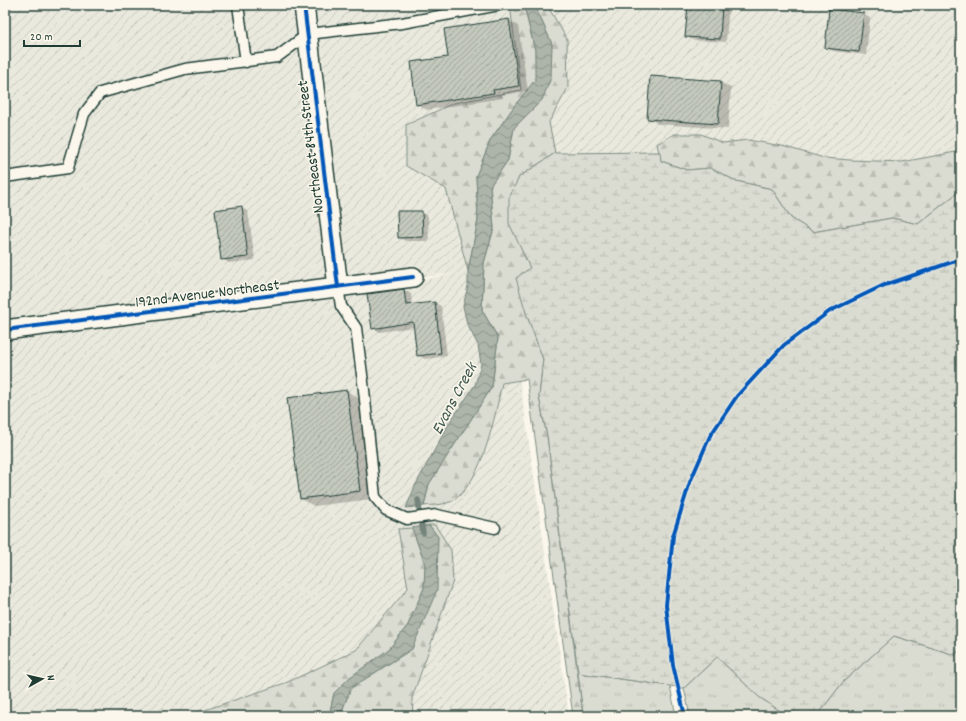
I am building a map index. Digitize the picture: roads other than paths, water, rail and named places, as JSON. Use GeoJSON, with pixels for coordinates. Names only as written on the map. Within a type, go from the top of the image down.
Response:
{"type":"FeatureCollection","features":[{"type":"Feature","properties":{"kind":"street","name":"Northeast 84th Street"},"geometry":{"type":"LineString","coordinates":[[304,5],[338,287]]}},
{"type":"Feature","properties":{"kind":"street","name":"192nd Avenue Northeast"},"geometry":{"type":"LineString","coordinates":[[5,330],[412,277]]}},
{"type":"Feature","properties":{"kind":"lane"},"geometry":{"type":"LineString","coordinates":[[238,5],[246,62]]}},
{"type":"Feature","properties":{"kind":"lane"},"geometry":{"type":"LineString","coordinates":[[5,177],[68,168],[84,114],[100,94],[185,69],[277,57],[308,34],[402,23],[499,5]]}},
{"type":"Feature","properties":{"kind":"lane"},"geometry":{"type":"LineString","coordinates":[[338,287],[341,306],[356,328],[364,390],[374,497],[386,510],[407,519],[437,515],[495,528]]}},
{"type":"Feature","properties":{"kind":"water"},"geometry":{"type":"Polygon","coordinates":[[[536,8],[552,44],[551,78],[542,100],[514,128],[508,160],[490,186],[494,228],[484,263],[482,310],[498,338],[492,387],[429,484],[424,506],[406,508],[415,486],[448,425],[475,385],[481,364],[478,345],[467,324],[463,306],[468,286],[468,271],[478,220],[476,176],[491,139],[535,80],[535,50],[525,10],[536,8]]]}},
{"type":"Feature","properties":{"kind":"water"},"geometry":{"type":"Polygon","coordinates":[[[429,525],[438,537],[437,590],[412,649],[351,688],[340,716],[329,716],[334,693],[349,678],[389,649],[408,625],[424,588],[425,564],[412,528],[429,525]]]}},
{"type":"Feature","properties":{"kind":"waterway","name":"Evans Creek"},"geometry":{"type":"LineString","coordinates":[[418,500],[423,533]]}}]}
